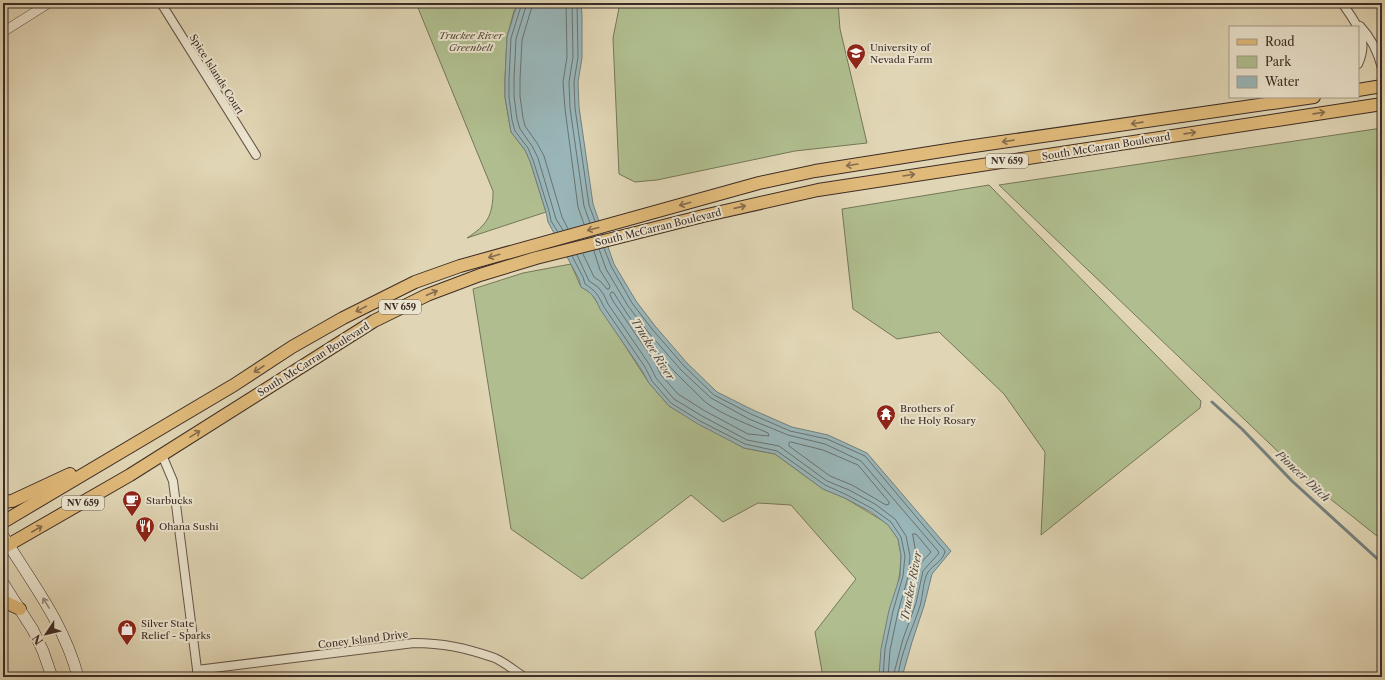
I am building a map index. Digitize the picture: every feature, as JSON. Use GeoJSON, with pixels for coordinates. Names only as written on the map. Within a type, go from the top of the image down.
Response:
{"type":"FeatureCollection","features":[{"type":"Feature","properties":{"kind":"main road"},"geometry":{"type":"LineString","coordinates":[[1359,90],[1382,86]]}},
{"type":"Feature","properties":{"kind":"main road","name":"South McCarran Boulevard"},"geometry":{"type":"LineString","coordinates":[[3,522],[234,385],[292,347],[379,299],[415,282],[460,266],[759,183],[815,171],[1307,98]]}},
{"type":"Feature","properties":{"kind":"main road","name":"South McCarran Boulevard"},"geometry":{"type":"LineString","coordinates":[[5,543],[118,482],[348,336],[393,311],[453,284],[536,258],[703,216],[818,190],[1382,104]]}},
{"type":"Feature","properties":{"kind":"main road"},"geometry":{"type":"LineString","coordinates":[[880,161],[883,179]]}},
{"type":"Feature","properties":{"kind":"main road"},"geometry":{"type":"LineString","coordinates":[[3,502],[12,501],[131,446]]}},
{"type":"Feature","properties":{"kind":"main road"},"geometry":{"type":"LineString","coordinates":[[5,543],[61,629],[70,650],[78,677]]}},
{"type":"Feature","properties":{"kind":"main road"},"geometry":{"type":"LineString","coordinates":[[3,583],[33,630],[40,644],[52,677]]}},
{"type":"Feature","properties":{"kind":"main road"},"geometry":{"type":"LineString","coordinates":[[3,601],[20,609]]}},
{"type":"Feature","properties":{"kind":"street"},"geometry":{"type":"LineString","coordinates":[[3,32],[50,3]]}},
{"type":"Feature","properties":{"kind":"street","name":"Spice Islands Court"},"geometry":{"type":"LineString","coordinates":[[161,3],[256,155]]}},
{"type":"Feature","properties":{"kind":"street"},"geometry":{"type":"LineString","coordinates":[[1342,3],[1358,26]]}},
{"type":"Feature","properties":{"kind":"street"},"geometry":{"type":"LineString","coordinates":[[1355,22],[1366,32],[1374,44],[1382,68]]}},
{"type":"Feature","properties":{"kind":"street"},"geometry":{"type":"LineString","coordinates":[[1359,28],[1362,41],[1362,54],[1359,62]]}},
{"type":"Feature","properties":{"kind":"street"},"geometry":{"type":"LineString","coordinates":[[162,455],[173,481],[198,673]]}},
{"type":"Feature","properties":{"kind":"street","name":"Coney Island Drive"},"geometry":{"type":"LineString","coordinates":[[198,673],[414,643],[432,643],[463,648],[492,657],[524,677]]}},
{"type":"Feature","properties":{"kind":"green space","name":"Truckee River Greenbelt"},"geometry":{"type":"Polygon","coordinates":[[[416,3],[519,3],[514,11],[507,37],[505,97],[511,132],[525,150],[530,161],[546,212],[467,238],[480,229],[488,219],[492,207],[493,191],[416,3]]]}},
{"type":"Feature","properties":{"kind":"green space"},"geometry":{"type":"Polygon","coordinates":[[[620,3],[770,3],[771,8],[798,3],[838,3],[840,29],[867,143],[795,151],[657,180],[635,182],[619,174],[613,38],[620,3]]]}},
{"type":"Feature","properties":{"kind":"green space"},"geometry":{"type":"Polygon","coordinates":[[[1382,128],[1382,540],[1314,486],[999,185],[1382,128]]]}},
{"type":"Feature","properties":{"kind":"green space"},"geometry":{"type":"Polygon","coordinates":[[[989,185],[1201,401],[1200,408],[1041,535],[1045,452],[1004,394],[939,332],[897,339],[853,309],[842,209],[989,185]]]}},
{"type":"Feature","properties":{"kind":"green space"},"geometry":{"type":"Polygon","coordinates":[[[571,264],[581,287],[591,293],[649,383],[669,406],[744,448],[775,454],[823,489],[845,498],[888,524],[898,539],[901,555],[900,572],[881,677],[823,677],[815,632],[856,579],[791,505],[758,503],[723,522],[691,495],[582,579],[511,529],[473,289],[523,273],[571,264]]]}},
{"type":"Feature","properties":{"kind":"water","name":"Truckee River"},"geometry":{"type":"Polygon","coordinates":[[[519,3],[581,3],[582,58],[578,82],[579,107],[593,204],[614,264],[636,301],[655,326],[687,363],[717,392],[792,427],[828,435],[867,453],[951,551],[932,574],[924,606],[902,677],[879,677],[881,649],[889,610],[900,576],[901,555],[898,539],[888,525],[871,512],[845,498],[823,489],[775,454],[744,448],[698,424],[669,406],[649,383],[600,309],[595,298],[591,293],[581,287],[579,279],[548,222],[530,161],[525,150],[511,132],[505,97],[507,37],[519,3]]]}},
{"type":"Feature","properties":{"kind":"waterway","name":"Pioneer Ditch"},"geometry":{"type":"LineString","coordinates":[[1212,402],[1242,429],[1292,481],[1382,563]]}},
{"type":"Feature","properties":{"kind":"place","name":"University of Nevada Farm"},"geometry":{"type":"Point","coordinates":[856,70]}},
{"type":"Feature","properties":{"kind":"place","name":"Brothers of the Holy Rosary"},"geometry":{"type":"Point","coordinates":[886,431]}},
{"type":"Feature","properties":{"kind":"place","name":"Starbucks"},"geometry":{"type":"Point","coordinates":[132,517]}},
{"type":"Feature","properties":{"kind":"place","name":"Ohana Sushi"},"geometry":{"type":"Point","coordinates":[145,543]}},
{"type":"Feature","properties":{"kind":"place","name":"Silver State Relief - Sparks"},"geometry":{"type":"Point","coordinates":[127,646]}}]}
